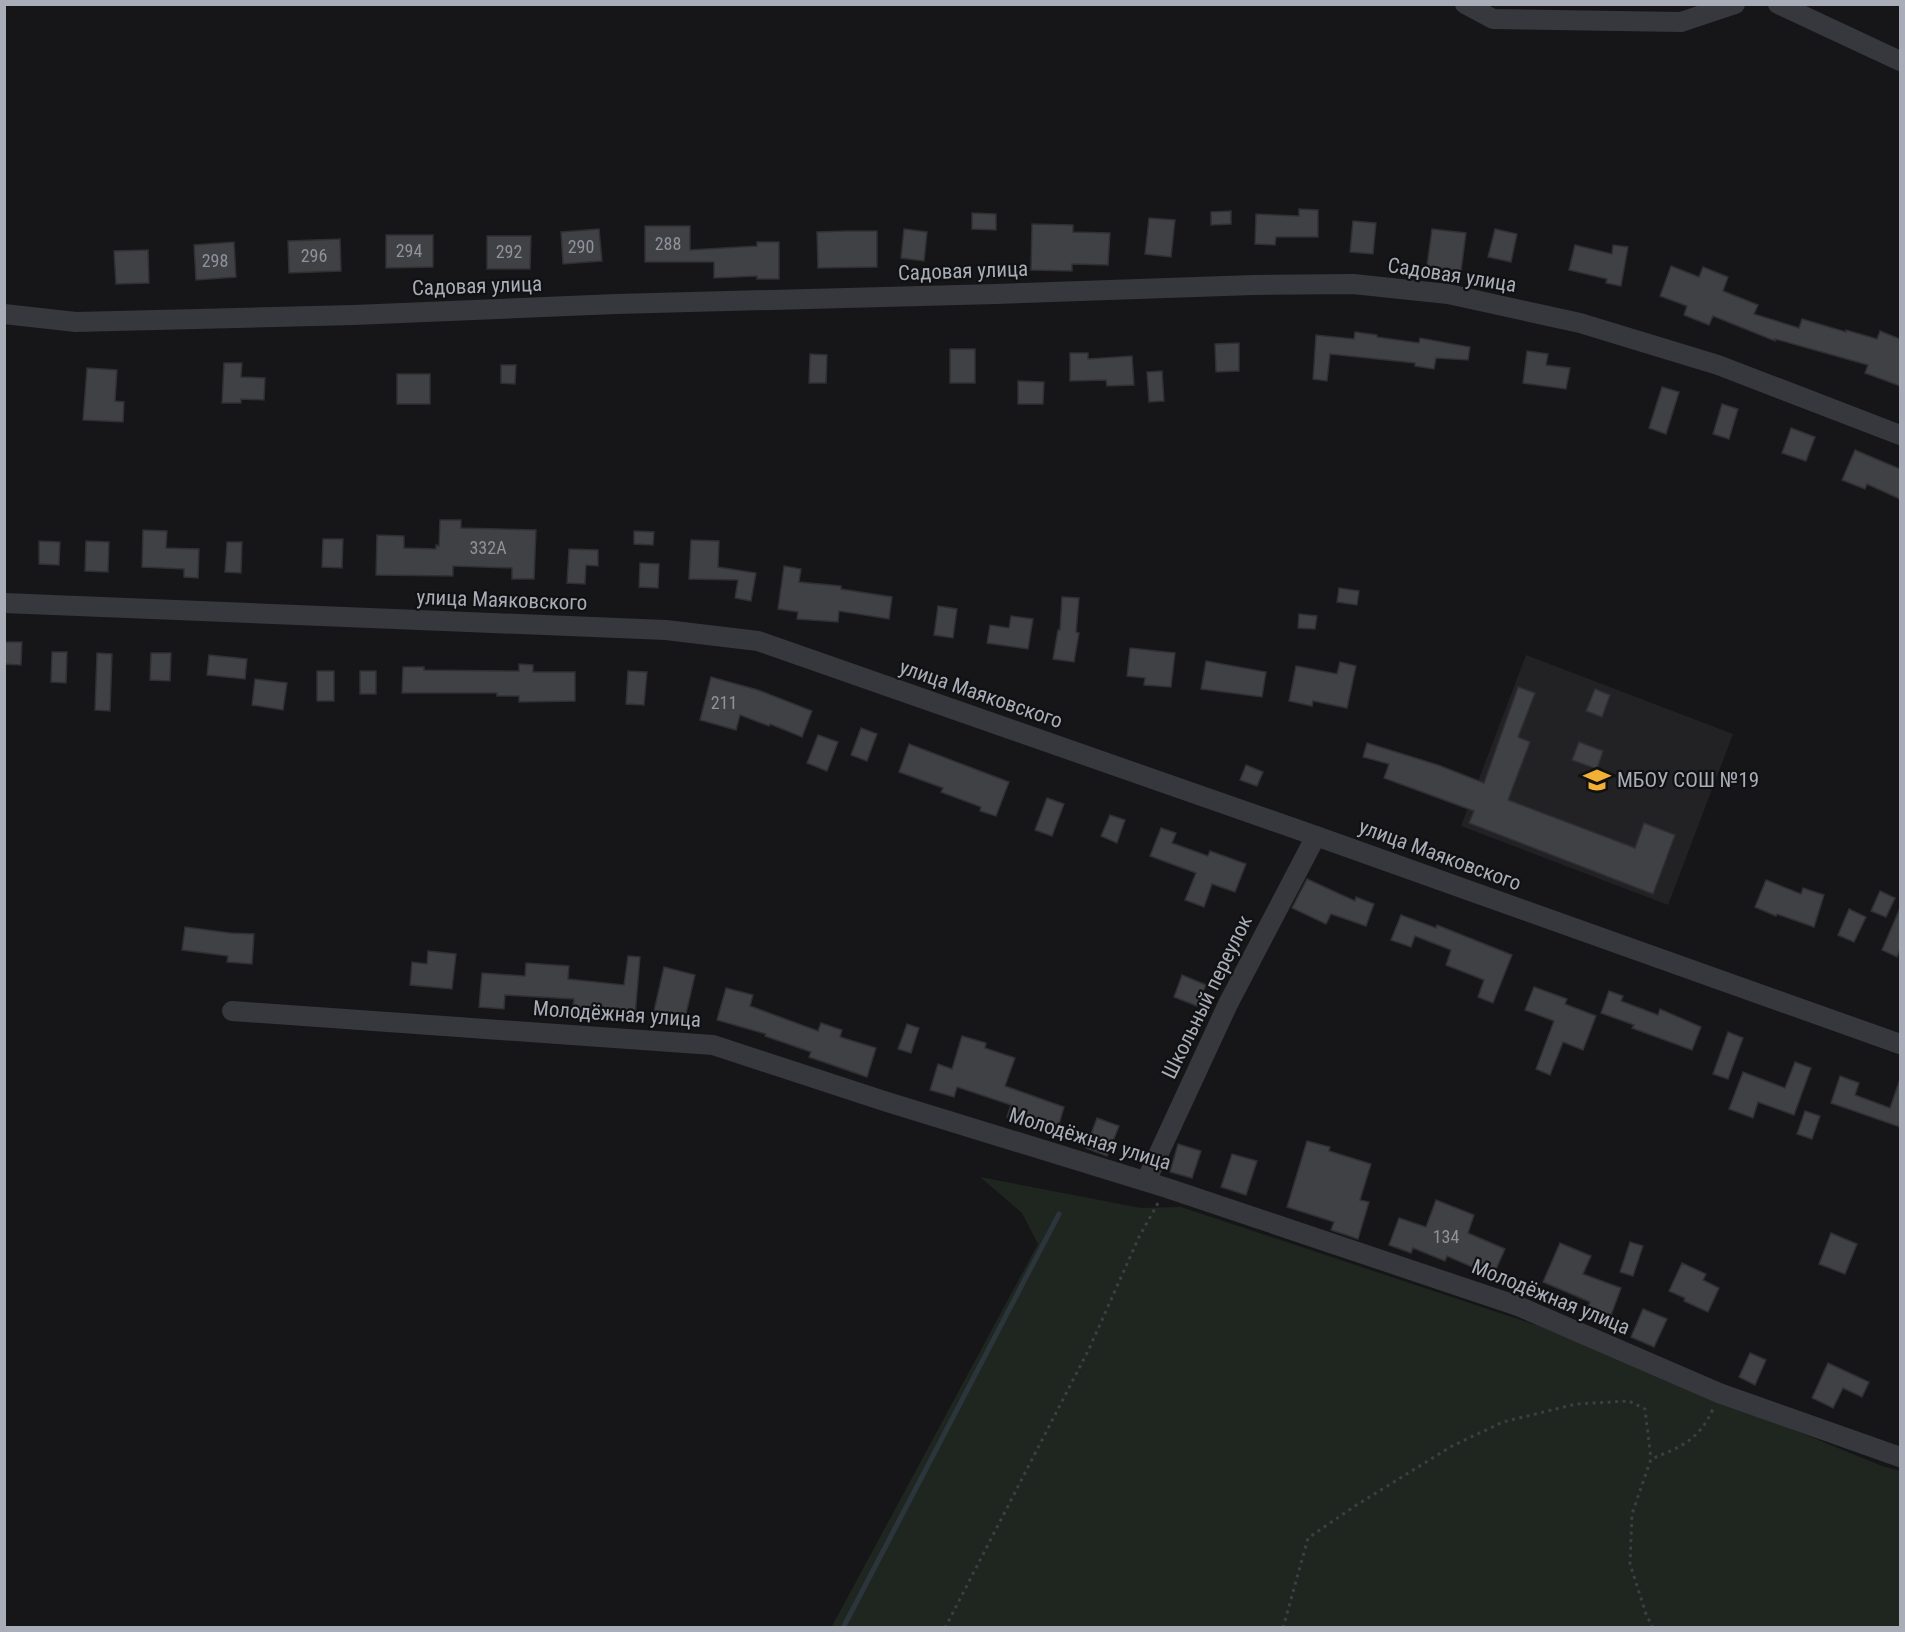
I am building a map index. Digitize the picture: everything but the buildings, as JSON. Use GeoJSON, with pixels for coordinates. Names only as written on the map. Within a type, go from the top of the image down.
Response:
{"type":"FeatureCollection","features":[{"type":"Feature","properties":{"kind":"street"},"geometry":{"type":"LineString","coordinates":[[1465,4],[1493,19],[1681,22],[1735,4]]}},
{"type":"Feature","properties":{"kind":"street"},"geometry":{"type":"LineString","coordinates":[[1778,4],[1900,61]]}},
{"type":"Feature","properties":{"kind":"street","name":"Садовая улица"},"geometry":{"type":"LineString","coordinates":[[4,314],[76,322],[1241,285],[1353,284],[1448,294],[1580,323],[1718,365],[1900,435]]}},
{"type":"Feature","properties":{"kind":"street","name":"улица Маяковского"},"geometry":{"type":"LineString","coordinates":[[4,603],[666,630],[758,641],[1316,836],[1900,1044]]}},
{"type":"Feature","properties":{"kind":"street","name":"Школьный переулок"},"geometry":{"type":"LineString","coordinates":[[1146,1181],[1228,1004],[1316,836]]}},
{"type":"Feature","properties":{"kind":"street","name":"Молодёжная улица"},"geometry":{"type":"LineString","coordinates":[[232,1011],[713,1045],[884,1101],[1146,1181],[1518,1306],[1719,1394],[1900,1457]]}},
{"type":"Feature","properties":{"kind":"path"},"geometry":{"type":"LineString","coordinates":[[945,1628],[1089,1349],[1139,1237],[1167,1188]]}},
{"type":"Feature","properties":{"kind":"path"},"geometry":{"type":"LineString","coordinates":[[1651,1459],[1685,1445],[1706,1425],[1719,1394]]}},
{"type":"Feature","properties":{"kind":"path"},"geometry":{"type":"LineString","coordinates":[[1283,1628],[1308,1538],[1355,1506],[1452,1446],[1503,1422],[1576,1404],[1629,1401],[1645,1409],[1651,1459],[1632,1514],[1630,1564],[1646,1614],[1653,1628]]}},
{"type":"Feature","properties":{"kind":"shaded area","name":"МБОУ СОШ №19"},"geometry":{"type":"Polygon","coordinates":[[[1526,655],[1733,734],[1668,905],[1461,826],[1526,655]]]}},
{"type":"Feature","properties":{"kind":"shaded area"},"geometry":{"type":"Polygon","coordinates":[[[980,1177],[1141,1208],[1181,1207],[1539,1326],[1882,1466],[1900,1471],[1900,1627],[831,1628],[1038,1244],[1022,1213],[980,1177]]]}},
{"type":"Feature","properties":{"kind":"waterway"},"geometry":{"type":"LineString","coordinates":[[843,1628],[1059,1214]]}},
{"type":"Feature","properties":{"kind":"place","name":"МБОУ СОШ №19"},"geometry":{"type":"Point","coordinates":[1597,780]}}]}
